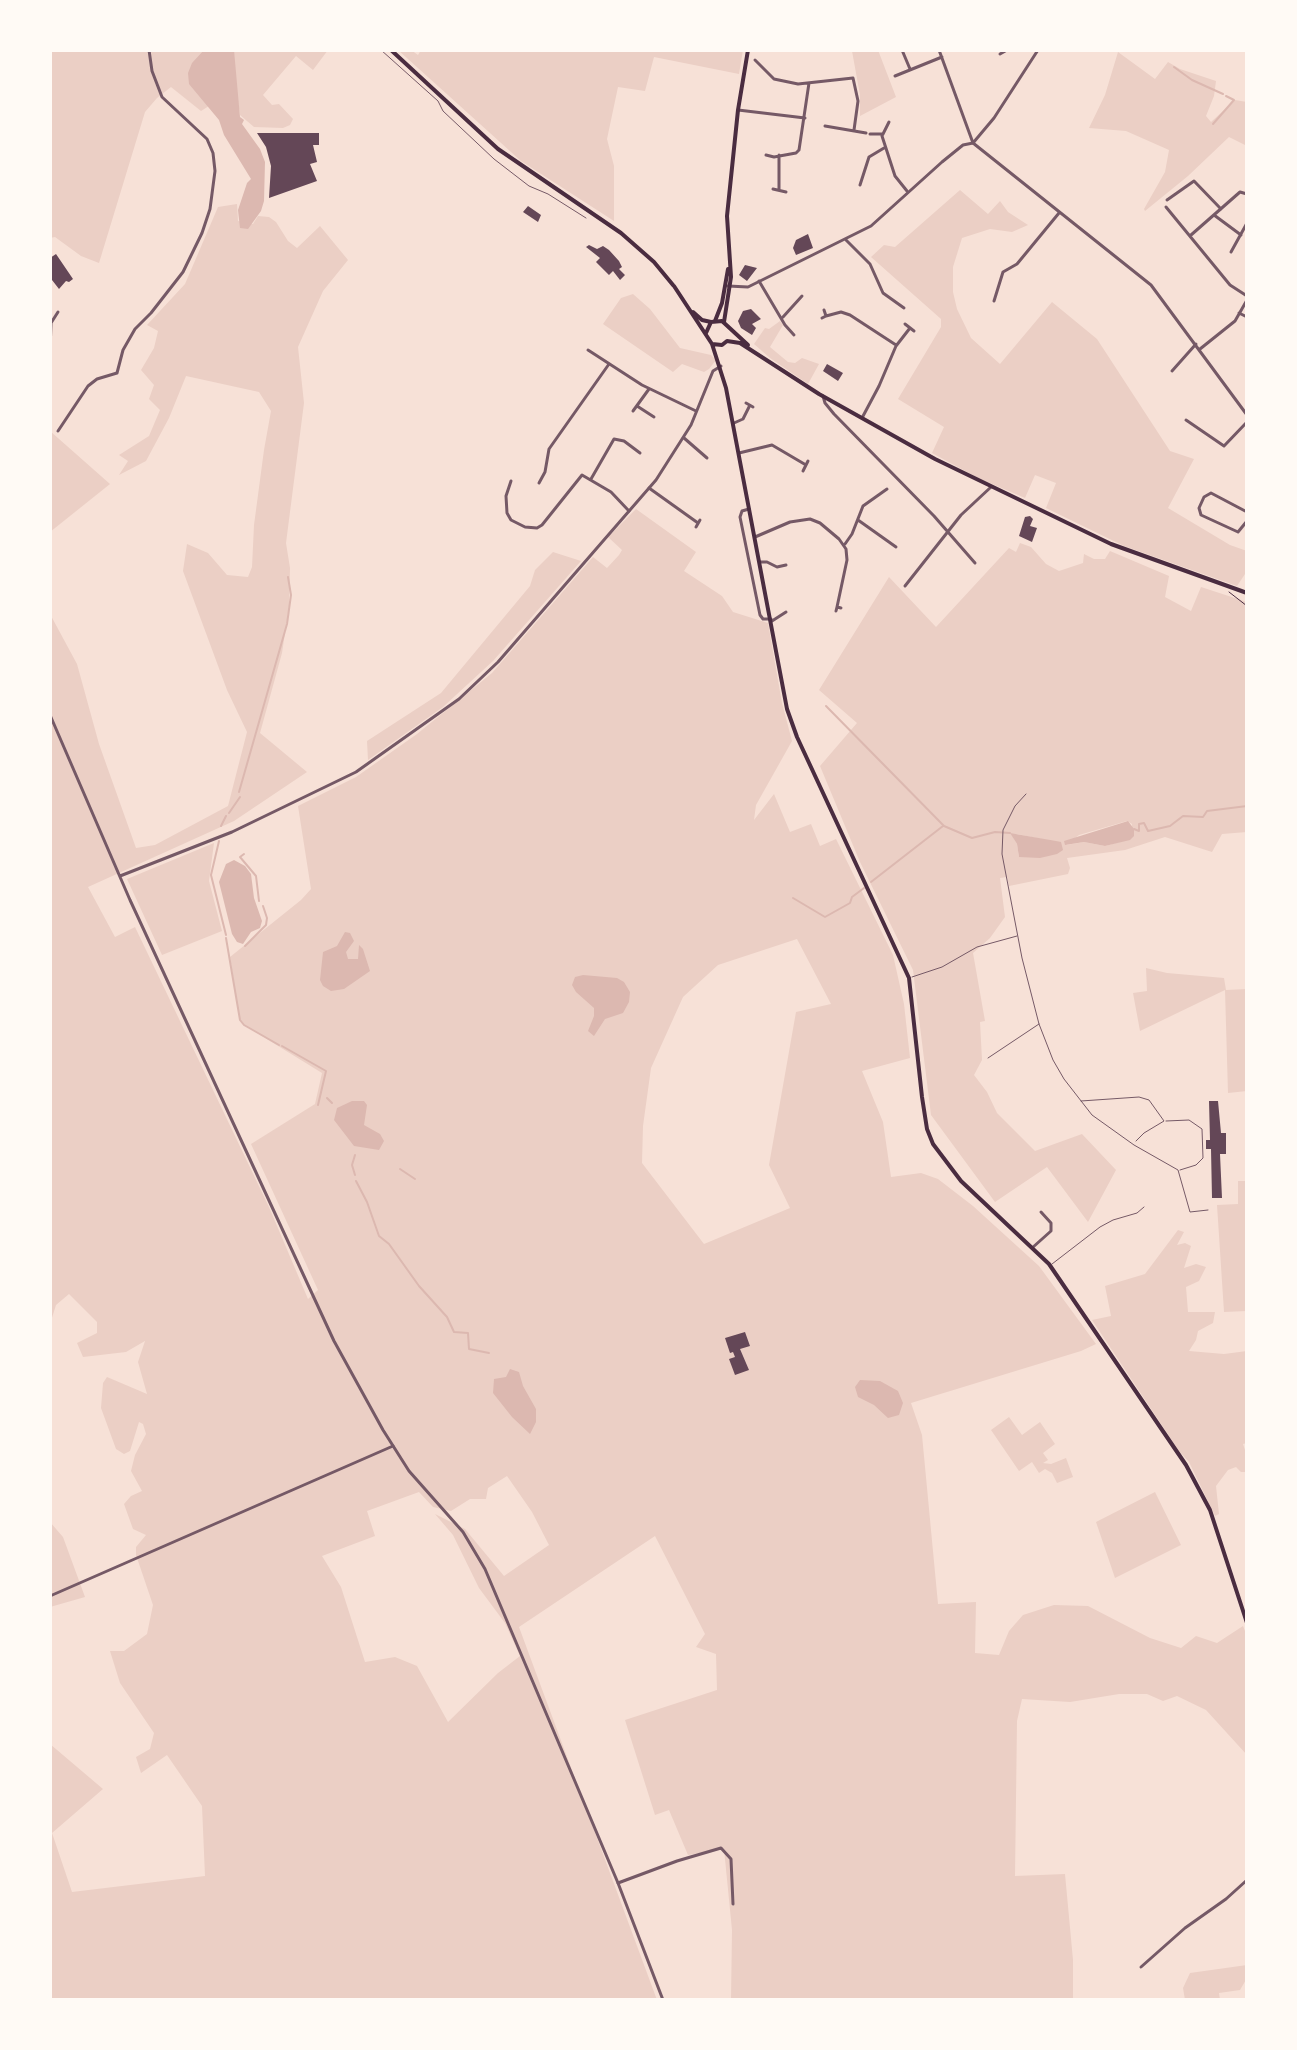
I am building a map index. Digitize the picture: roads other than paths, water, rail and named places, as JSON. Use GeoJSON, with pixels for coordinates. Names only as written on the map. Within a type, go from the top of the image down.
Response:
{"type":"FeatureCollection","features":[{"type":"Feature","properties":{"kind":"main road"},"geometry":{"type":"LineString","coordinates":[[391,50],[498,149],[629,239],[654,262],[696,315],[713,322],[724,322]]}},
{"type":"Feature","properties":{"kind":"main road"},"geometry":{"type":"LineString","coordinates":[[748,50],[727,216],[729,265],[724,322],[777,368]]}},
{"type":"Feature","properties":{"kind":"main road"},"geometry":{"type":"LineString","coordinates":[[674,286],[712,344],[720,364],[785,698],[797,737],[909,978],[927,1129],[941,1157],[961,1181],[1050,1266],[1186,1465],[1210,1510],[1247,1623]]}},
{"type":"Feature","properties":{"kind":"main road"},"geometry":{"type":"LineString","coordinates":[[706,335],[728,286]]}},
{"type":"Feature","properties":{"kind":"main road"},"geometry":{"type":"LineString","coordinates":[[720,364],[730,329]]}},
{"type":"Feature","properties":{"kind":"main road"},"geometry":{"type":"LineString","coordinates":[[712,344],[740,343],[862,418],[991,487],[1111,544],[1247,593]]}},
{"type":"Feature","properties":{"kind":"street"},"geometry":{"type":"LineString","coordinates":[[58,431],[88,386],[97,379],[117,373],[123,350],[135,329],[183,272],[210,209],[215,171],[213,153],[207,139],[162,97],[152,71],[149,50]]}},
{"type":"Feature","properties":{"kind":"street"},"geometry":{"type":"LineString","coordinates":[[902,50],[910,69]]}},
{"type":"Feature","properties":{"kind":"street"},"geometry":{"type":"LineString","coordinates":[[939,50],[973,143],[1151,285],[1246,411]]}},
{"type":"Feature","properties":{"kind":"street"},"geometry":{"type":"LineString","coordinates":[[728,286],[746,288],[871,226],[907,191],[963,145],[973,143],[994,118],[1038,50]]}},
{"type":"Feature","properties":{"kind":"street"},"geometry":{"type":"LineString","coordinates":[[895,76],[942,57]]}},
{"type":"Feature","properties":{"kind":"street"},"geometry":{"type":"LineString","coordinates":[[755,60],[774,79],[798,84],[850,77],[855,79],[858,101],[854,130]]}},
{"type":"Feature","properties":{"kind":"street"},"geometry":{"type":"LineString","coordinates":[[766,155],[796,153],[799,150],[809,83]]}},
{"type":"Feature","properties":{"kind":"street"},"geometry":{"type":"LineString","coordinates":[[738,110],[805,118]]}},
{"type":"Feature","properties":{"kind":"street"},"geometry":{"type":"LineString","coordinates":[[889,122],[883,134],[886,147],[895,176],[907,191]]}},
{"type":"Feature","properties":{"kind":"street"},"geometry":{"type":"LineString","coordinates":[[825,126],[883,134]]}},
{"type":"Feature","properties":{"kind":"street"},"geometry":{"type":"LineString","coordinates":[[860,185],[869,157],[886,147]]}},
{"type":"Feature","properties":{"kind":"street"},"geometry":{"type":"LineString","coordinates":[[779,155],[779,190]]}},
{"type":"Feature","properties":{"kind":"street"},"geometry":{"type":"LineString","coordinates":[[1167,200],[1194,181],[1221,209]]}},
{"type":"Feature","properties":{"kind":"street"},"geometry":{"type":"LineString","coordinates":[[1191,235],[1245,186]]}},
{"type":"Feature","properties":{"kind":"street"},"geometry":{"type":"LineString","coordinates":[[773,189],[786,192]]}},
{"type":"Feature","properties":{"kind":"street"},"geometry":{"type":"LineString","coordinates":[[1241,192],[1247,194]]}},
{"type":"Feature","properties":{"kind":"street"},"geometry":{"type":"LineString","coordinates":[[1166,207],[1230,285],[1247,298],[1228,328],[1200,349]]}},
{"type":"Feature","properties":{"kind":"street"},"geometry":{"type":"LineString","coordinates":[[994,301],[1003,272],[1017,264],[1060,212]]}},
{"type":"Feature","properties":{"kind":"street"},"geometry":{"type":"LineString","coordinates":[[1214,215],[1241,235]]}},
{"type":"Feature","properties":{"kind":"street"},"geometry":{"type":"LineString","coordinates":[[1231,252],[1247,223]]}},
{"type":"Feature","properties":{"kind":"street"},"geometry":{"type":"LineString","coordinates":[[845,239],[870,264],[883,293],[904,308]]}},
{"type":"Feature","properties":{"kind":"street"},"geometry":{"type":"LineString","coordinates":[[759,281],[794,335]]}},
{"type":"Feature","properties":{"kind":"street"},"geometry":{"type":"LineString","coordinates":[[782,318],[802,296]]}},
{"type":"Feature","properties":{"kind":"street"},"geometry":{"type":"LineString","coordinates":[[824,310],[824,317],[841,312],[850,315],[896,346]]}},
{"type":"Feature","properties":{"kind":"street"},"geometry":{"type":"LineString","coordinates":[[50,352],[51,323],[58,312]]}},
{"type":"Feature","properties":{"kind":"street"},"geometry":{"type":"LineString","coordinates":[[1239,313],[1247,317]]}},
{"type":"Feature","properties":{"kind":"street"},"geometry":{"type":"LineString","coordinates":[[862,418],[896,346],[912,330],[905,324]]}},
{"type":"Feature","properties":{"kind":"street"},"geometry":{"type":"LineString","coordinates":[[1173,371],[1196,344]]}},
{"type":"Feature","properties":{"kind":"street"},"geometry":{"type":"LineString","coordinates":[[588,350],[649,389],[697,411]]}},
{"type":"Feature","properties":{"kind":"street"},"geometry":{"type":"LineString","coordinates":[[539,483],[545,472],[549,449],[609,364]]}},
{"type":"Feature","properties":{"kind":"street"},"geometry":{"type":"LineString","coordinates":[[120,876],[232,832],[356,772],[440,713],[498,662],[649,488],[684,438],[712,373],[720,364]]}},
{"type":"Feature","properties":{"kind":"street"},"geometry":{"type":"LineString","coordinates":[[633,411],[649,389]]}},
{"type":"Feature","properties":{"kind":"street"},"geometry":{"type":"LineString","coordinates":[[823,396],[834,414],[975,563]]}},
{"type":"Feature","properties":{"kind":"street"},"geometry":{"type":"LineString","coordinates":[[637,406],[654,417]]}},
{"type":"Feature","properties":{"kind":"street"},"geometry":{"type":"LineString","coordinates":[[733,424],[743,419],[749,406]]}},
{"type":"Feature","properties":{"kind":"street"},"geometry":{"type":"LineString","coordinates":[[1186,420],[1221,446],[1227,444],[1247,422]]}},
{"type":"Feature","properties":{"kind":"street"},"geometry":{"type":"LineString","coordinates":[[684,438],[707,458]]}},
{"type":"Feature","properties":{"kind":"street"},"geometry":{"type":"LineString","coordinates":[[591,479],[614,439],[624,441],[640,453]]}},
{"type":"Feature","properties":{"kind":"street"},"geometry":{"type":"LineString","coordinates":[[739,453],[772,445],[807,463],[803,471]]}},
{"type":"Feature","properties":{"kind":"street"},"geometry":{"type":"LineString","coordinates":[[511,481],[506,496],[507,513],[517,524],[532,529],[547,520],[580,476],[611,492],[629,511]]}},
{"type":"Feature","properties":{"kind":"street"},"geometry":{"type":"LineString","coordinates":[[905,586],[961,515],[991,487]]}},
{"type":"Feature","properties":{"kind":"street"},"geometry":{"type":"LineString","coordinates":[[649,488],[698,523]]}},
{"type":"Feature","properties":{"kind":"street"},"geometry":{"type":"LineString","coordinates":[[844,544],[866,502],[887,489]]}},
{"type":"Feature","properties":{"kind":"street"},"geometry":{"type":"LineString","coordinates":[[1247,512],[1211,493],[1204,497],[1199,508],[1201,515],[1238,532],[1247,521]]}},
{"type":"Feature","properties":{"kind":"street"},"geometry":{"type":"LineString","coordinates":[[749,509],[742,511],[740,517],[760,615],[763,619],[772,620],[786,612]]}},
{"type":"Feature","properties":{"kind":"street"},"geometry":{"type":"LineString","coordinates":[[755,537],[790,522],[810,519],[820,523],[844,544],[847,560],[838,609]]}},
{"type":"Feature","properties":{"kind":"street"},"geometry":{"type":"LineString","coordinates":[[858,520],[896,547]]}},
{"type":"Feature","properties":{"kind":"street"},"geometry":{"type":"LineString","coordinates":[[891,543],[895,538]]}},
{"type":"Feature","properties":{"kind":"street"},"geometry":{"type":"LineString","coordinates":[[760,562],[777,567],[786,565]]}},
{"type":"Feature","properties":{"kind":"street"},"geometry":{"type":"LineString","coordinates":[[50,715],[120,876],[334,1341],[409,1471],[469,1541],[485,1569],[618,1883],[663,2000]]}},
{"type":"Feature","properties":{"kind":"street"},"geometry":{"type":"LineString","coordinates":[[1032,1248],[1051,1231],[1051,1223],[1041,1212]]}},
{"type":"Feature","properties":{"kind":"street"},"geometry":{"type":"LineString","coordinates":[[50,1596],[393,1446]]}},
{"type":"Feature","properties":{"kind":"street"},"geometry":{"type":"LineString","coordinates":[[618,1883],[721,1848],[731,1859],[733,1904]]}},
{"type":"Feature","properties":{"kind":"street"},"geometry":{"type":"LineString","coordinates":[[1141,1967],[1247,1880]]}},
{"type":"Feature","properties":{"kind":"lane"},"geometry":{"type":"LineString","coordinates":[[381,50],[438,101],[443,111],[494,159],[529,186],[586,218]]}},
{"type":"Feature","properties":{"kind":"lane"},"geometry":{"type":"LineString","coordinates":[[1026,794],[1015,806],[1003,830],[1002,854],[1017,936],[1039,1024],[1058,1070],[1092,1115],[1178,1170],[1190,1212],[1208,1210]]}},
{"type":"Feature","properties":{"kind":"lane"},"geometry":{"type":"LineString","coordinates":[[909,978],[942,967],[977,947],[1017,936]]}},
{"type":"Feature","properties":{"kind":"lane"},"geometry":{"type":"LineString","coordinates":[[988,1058],[1039,1024]]}},
{"type":"Feature","properties":{"kind":"lane"},"geometry":{"type":"LineString","coordinates":[[1080,1101],[1144,1098],[1154,1104],[1164,1121]]}},
{"type":"Feature","properties":{"kind":"lane"},"geometry":{"type":"LineString","coordinates":[[1136,1141],[1164,1121],[1189,1120],[1197,1123],[1202,1129],[1203,1158],[1196,1165],[1178,1170]]}},
{"type":"Feature","properties":{"kind":"lane"},"geometry":{"type":"LineString","coordinates":[[1050,1266],[1100,1227],[1137,1213],[1144,1207]]}},
{"type":"Feature","properties":{"kind":"waterway"},"geometry":{"type":"LineString","coordinates":[[1174,67],[1192,80],[1223,94]]}},
{"type":"Feature","properties":{"kind":"waterway"},"geometry":{"type":"LineString","coordinates":[[1213,124],[1234,100],[1226,96]]}},
{"type":"Feature","properties":{"kind":"waterway"},"geometry":{"type":"LineString","coordinates":[[239,792],[287,624],[291,595],[288,577]]}},
{"type":"Feature","properties":{"kind":"waterway"},"geometry":{"type":"LineString","coordinates":[[826,706],[944,826],[972,838],[995,832],[1010,833]]}},
{"type":"Feature","properties":{"kind":"waterway"},"geometry":{"type":"LineString","coordinates":[[229,813],[240,797]]}},
{"type":"Feature","properties":{"kind":"waterway"},"geometry":{"type":"LineString","coordinates":[[1134,829],[1139,831],[1139,824],[1144,823],[1148,831],[1170,826],[1183,816],[1203,817],[1207,811],[1247,806]]}},
{"type":"Feature","properties":{"kind":"waterway"},"geometry":{"type":"LineString","coordinates":[[221,826],[226,816]]}},
{"type":"Feature","properties":{"kind":"waterway"},"geometry":{"type":"LineString","coordinates":[[871,882],[943,826]]}},
{"type":"Feature","properties":{"kind":"waterway"},"geometry":{"type":"LineString","coordinates":[[219,841],[211,875],[226,935]]}},
{"type":"Feature","properties":{"kind":"waterway"},"geometry":{"type":"LineString","coordinates":[[244,854],[240,857],[256,876],[259,901]]}},
{"type":"Feature","properties":{"kind":"waterway"},"geometry":{"type":"LineString","coordinates":[[793,898],[825,917],[850,903],[852,897],[864,888]]}},
{"type":"Feature","properties":{"kind":"waterway"},"geometry":{"type":"LineString","coordinates":[[245,946],[266,925],[263,906]]}},
{"type":"Feature","properties":{"kind":"waterway"},"geometry":{"type":"LineString","coordinates":[[226,938],[240,1020],[279,1045]]}},
{"type":"Feature","properties":{"kind":"waterway"},"geometry":{"type":"LineString","coordinates":[[282,1046],[326,1071],[318,1105]]}},
{"type":"Feature","properties":{"kind":"waterway"},"geometry":{"type":"LineString","coordinates":[[327,1098],[332,1103]]}},
{"type":"Feature","properties":{"kind":"waterway"},"geometry":{"type":"LineString","coordinates":[[355,1155],[352,1165],[355,1175]]}},
{"type":"Feature","properties":{"kind":"waterway"},"geometry":{"type":"LineString","coordinates":[[400,1169],[415,1179]]}},
{"type":"Feature","properties":{"kind":"waterway"},"geometry":{"type":"LineString","coordinates":[[356,1181],[379,1236],[389,1244],[419,1286],[447,1317],[454,1332],[468,1333],[469,1349],[489,1353]]}}]}
